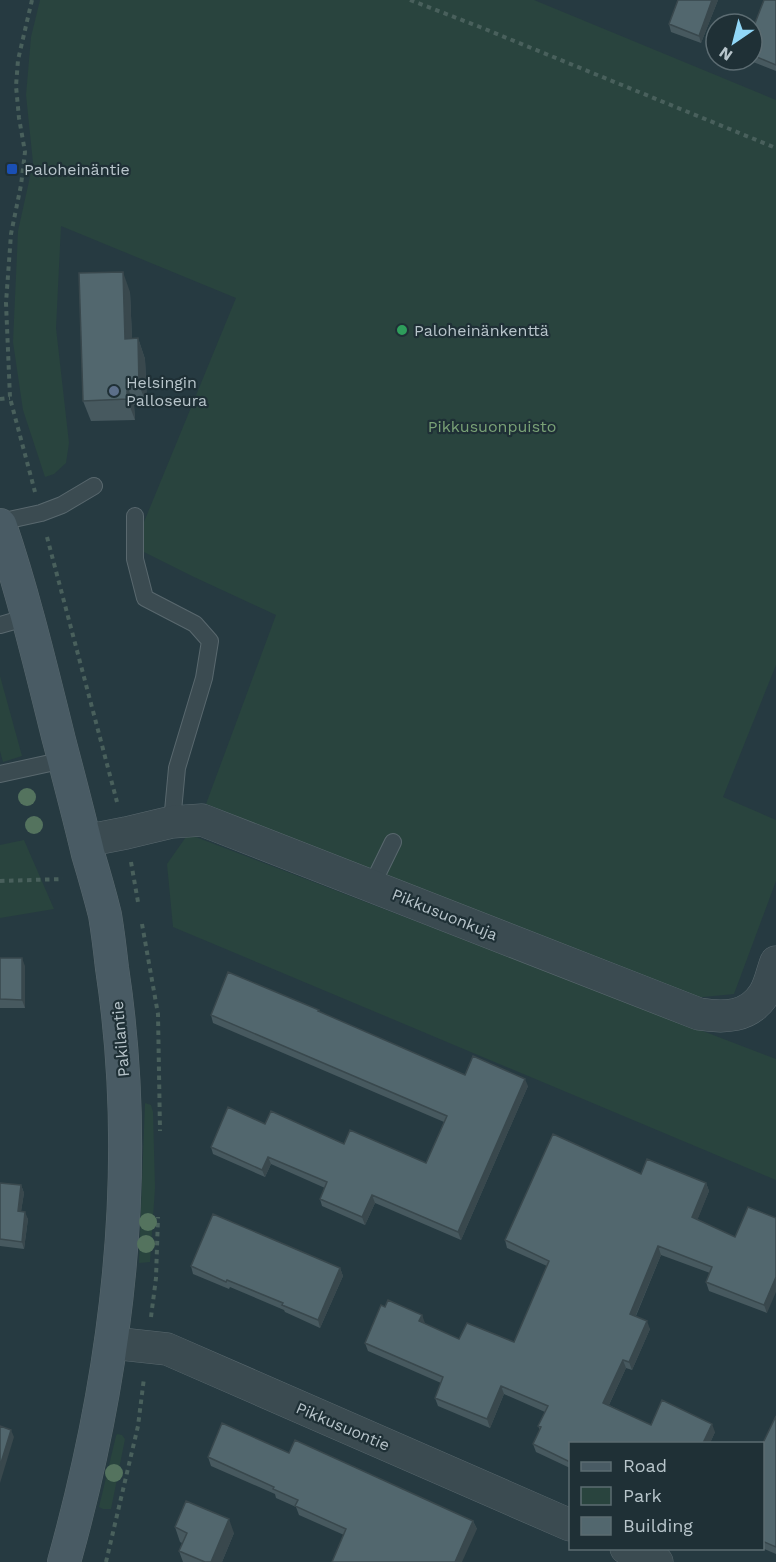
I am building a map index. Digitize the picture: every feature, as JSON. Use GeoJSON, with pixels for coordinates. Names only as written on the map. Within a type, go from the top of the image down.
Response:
{"type":"FeatureCollection","features":[{"type":"Feature","properties":{"kind":"main road","name":"Pakilantie"},"geometry":{"type":"LineString","coordinates":[[0,523],[14,566],[14,621],[64,760],[105,915],[119,1013],[123,1062],[126,1158],[119,1275],[112,1343],[100,1417],[64,1562]]}},
{"type":"Feature","properties":{"kind":"street","name":"Pikkusuonkuja"},"geometry":{"type":"LineString","coordinates":[[85,841],[172,822],[202,820],[699,1014],[720,1017],[738,1015],[756,1004],[765,993],[776,962]]}},
{"type":"Feature","properties":{"kind":"street","name":"Pikkusuontie"},"geometry":{"type":"LineString","coordinates":[[112,1343],[167,1349],[569,1525]]}},
{"type":"Feature","properties":{"kind":"street"},"geometry":{"type":"LineString","coordinates":[[630,1550],[657,1562]]}},
{"type":"Feature","properties":{"kind":"lane"},"geometry":{"type":"LineString","coordinates":[[0,523],[41,513],[62,505],[94,486]]}},
{"type":"Feature","properties":{"kind":"lane"},"geometry":{"type":"LineString","coordinates":[[135,516],[135,559],[145,598],[195,624],[210,641],[204,678],[177,768],[172,822]]}},
{"type":"Feature","properties":{"kind":"lane"},"geometry":{"type":"LineString","coordinates":[[0,774],[64,760]]}},
{"type":"Feature","properties":{"kind":"lane"},"geometry":{"type":"LineString","coordinates":[[372,885],[393,842]]}},
{"type":"Feature","properties":{"kind":"path"},"geometry":{"type":"LineString","coordinates":[[32,0],[18,60],[16,86],[19,118],[26,152],[11,234],[6,303],[10,398],[126,833]]}},
{"type":"Feature","properties":{"kind":"path"},"geometry":{"type":"LineString","coordinates":[[410,0],[776,148]]}},
{"type":"Feature","properties":{"kind":"path"},"geometry":{"type":"LineString","coordinates":[[0,399],[10,398]]}},
{"type":"Feature","properties":{"kind":"green space","name":"Pikkusuonpuisto"},"geometry":{"type":"Polygon","coordinates":[[[40,0],[534,0],[776,100],[776,665],[723,797],[776,820],[776,881],[734,994],[693,998],[206,804],[276,615],[142,551],[144,522],[236,298],[61,226],[56,328],[69,443],[66,463],[54,474],[45,477],[23,410],[13,342],[18,231],[33,163],[26,95],[31,37],[40,0]]]}},
{"type":"Feature","properties":{"kind":"green space"},"geometry":{"type":"Polygon","coordinates":[[[0,676],[22,756],[3,762],[0,751],[0,676]]]}},
{"type":"Feature","properties":{"kind":"green space"},"geometry":{"type":"Polygon","coordinates":[[[188,834],[776,1059],[776,1180],[173,927],[167,864],[188,834]]]}},
{"type":"Feature","properties":{"kind":"green space"},"geometry":{"type":"Polygon","coordinates":[[[24,840],[54,909],[0,918],[0,845],[24,840]]]}},
{"type":"Feature","properties":{"kind":"green space"},"geometry":{"type":"Polygon","coordinates":[[[145,1103],[151,1105],[153,1112],[155,1188],[150,1262],[139,1263],[145,1103]]]}},
{"type":"Feature","properties":{"kind":"green space"},"geometry":{"type":"Polygon","coordinates":[[[117,1434],[122,1435],[125,1439],[111,1509],[103,1509],[99,1507],[117,1434]]]}},
{"type":"Feature","properties":{"kind":"building"},"geometry":{"type":"Polygon","coordinates":[[[678,0],[712,0],[708,12],[704,12],[704,22],[699,36],[669,24],[678,0]]]}},
{"type":"Feature","properties":{"kind":"building"},"geometry":{"type":"Polygon","coordinates":[[[764,0],[776,0],[776,65],[764,60],[764,12],[759,12],[764,0]]]}},
{"type":"Feature","properties":{"kind":"building"},"geometry":{"type":"Polygon","coordinates":[[[123,272],[125,339],[138,338],[139,385],[127,385],[127,399],[83,401],[79,273],[123,272]]]}},
{"type":"Feature","properties":{"kind":"building"},"geometry":{"type":"Polygon","coordinates":[[[0,958],[22,958],[22,1000],[0,999],[0,958]]]}},
{"type":"Feature","properties":{"kind":"building"},"geometry":{"type":"Polygon","coordinates":[[[228,972],[465,1075],[473,1056],[525,1079],[458,1232],[372,1195],[362,1217],[320,1199],[327,1182],[268,1157],[262,1170],[211,1147],[228,1107],[265,1124],[271,1111],[344,1144],[350,1130],[426,1163],[447,1116],[211,1015],[228,972]]]}},
{"type":"Feature","properties":{"kind":"building"},"geometry":{"type":"Polygon","coordinates":[[[553,1134],[641,1174],[647,1159],[706,1183],[692,1217],[735,1237],[748,1207],[776,1218],[776,1277],[764,1305],[706,1282],[712,1267],[658,1246],[630,1314],[647,1321],[629,1362],[623,1360],[603,1403],[651,1425],[662,1400],[712,1424],[703,1442],[569,1442],[569,1462],[533,1444],[541,1427],[538,1426],[548,1406],[501,1386],[487,1419],[435,1398],[443,1377],[365,1343],[381,1305],[385,1307],[388,1300],[422,1315],[419,1321],[459,1339],[467,1323],[514,1342],[549,1261],[505,1240],[553,1134]]]}},
{"type":"Feature","properties":{"kind":"building"},"geometry":{"type":"Polygon","coordinates":[[[0,1183],[21,1185],[18,1211],[25,1212],[22,1242],[0,1239],[0,1183]]]}},
{"type":"Feature","properties":{"kind":"building"},"geometry":{"type":"Polygon","coordinates":[[[213,1214],[340,1268],[318,1320],[282,1305],[283,1303],[191,1266],[213,1214]]]}},
{"type":"Feature","properties":{"kind":"building"},"geometry":{"type":"Polygon","coordinates":[[[776,1416],[776,1547],[764,1542],[763,1442],[776,1416]]]}},
{"type":"Feature","properties":{"kind":"building"},"geometry":{"type":"Polygon","coordinates":[[[222,1423],[289,1453],[295,1440],[473,1521],[455,1562],[332,1562],[346,1529],[295,1506],[298,1500],[273,1489],[274,1487],[208,1457],[222,1423]]]}},
{"type":"Feature","properties":{"kind":"building"},"geometry":{"type":"Polygon","coordinates":[[[0,1426],[11,1430],[0,1466],[0,1426]]]}},
{"type":"Feature","properties":{"kind":"building"},"geometry":{"type":"Polygon","coordinates":[[[186,1501],[229,1519],[211,1562],[205,1562],[179,1551],[187,1533],[175,1527],[186,1501]]]}},
{"type":"Feature","properties":{"kind":"place","name":"Paloheinäntie"},"geometry":{"type":"Point","coordinates":[12,169]}},
{"type":"Feature","properties":{"kind":"place","name":"Paloheinänkenttä"},"geometry":{"type":"Point","coordinates":[402,330]}},
{"type":"Feature","properties":{"kind":"place","name":"Helsingin Palloseura"},"geometry":{"type":"Point","coordinates":[114,391]}}]}
